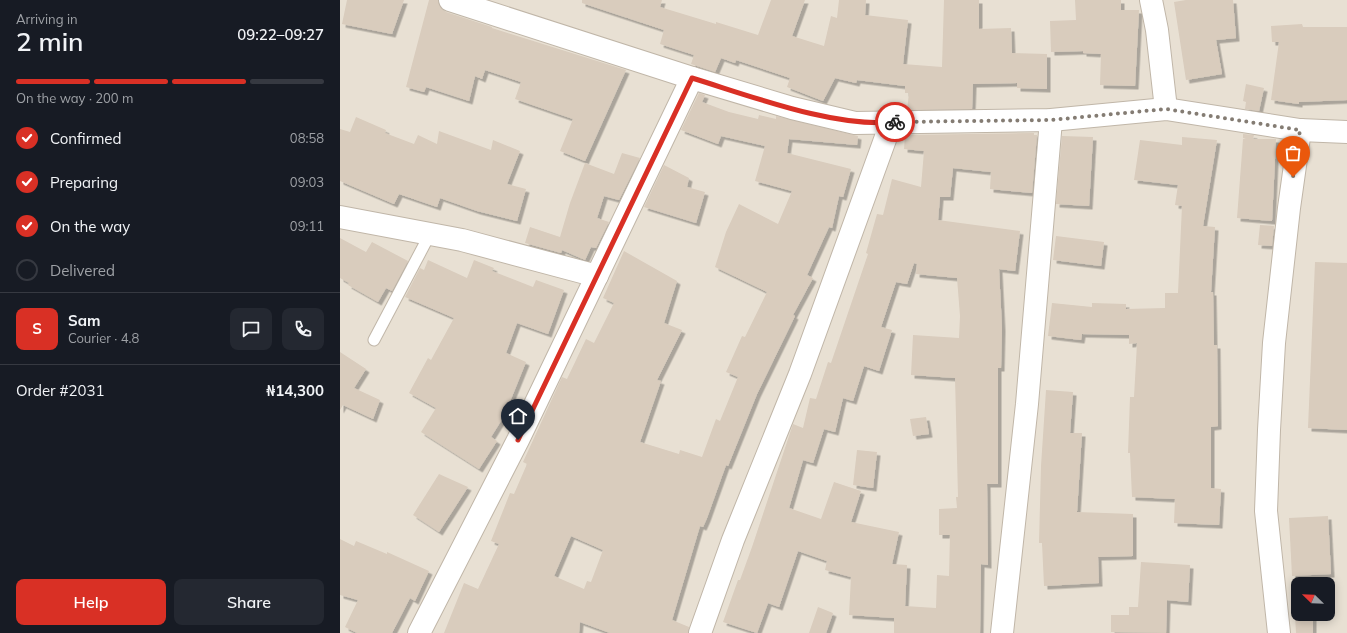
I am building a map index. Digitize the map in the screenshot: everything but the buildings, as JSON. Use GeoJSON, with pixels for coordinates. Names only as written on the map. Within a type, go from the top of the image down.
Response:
{"type":"FeatureCollection","features":[{"type":"Feature","properties":{"kind":"street"},"geometry":{"type":"LineString","coordinates":[[450,0],[692,78],[792,108],[855,122],[891,123],[1051,120],[1166,109],[1300,130],[1347,132]]}},
{"type":"Feature","properties":{"kind":"street"},"geometry":{"type":"LineString","coordinates":[[1151,0],[1157,30],[1166,109]]}},
{"type":"Feature","properties":{"kind":"street"},"geometry":{"type":"LineString","coordinates":[[419,633],[518,440],[692,78]]}},
{"type":"Feature","properties":{"kind":"street"},"geometry":{"type":"LineString","coordinates":[[1002,633],[1027,404],[1051,120]]}},
{"type":"Feature","properties":{"kind":"street"},"geometry":{"type":"LineString","coordinates":[[700,633],[733,540],[800,374],[891,123]]}},
{"type":"Feature","properties":{"kind":"street"},"geometry":{"type":"LineString","coordinates":[[1279,633],[1266,511],[1269,430],[1274,343],[1289,208],[1300,130]]}},
{"type":"Feature","properties":{"kind":"street"},"geometry":{"type":"LineString","coordinates":[[340,217],[462,240],[597,276]]}},
{"type":"Feature","properties":{"kind":"lane"},"geometry":{"type":"LineString","coordinates":[[374,340],[430,234]]}},
{"type":"Feature","properties":{"kind":"shaded area"},"geometry":{"type":"Polygon","coordinates":[[[340,0],[1347,0],[1347,633],[340,633],[340,0]]]}},
{"type":"Feature","properties":{"kind":"way so far"},"geometry":{"type":"LineString","coordinates":[[895,122],[1051,120],[1166,109],[1300,130],[1293,177]]}},
{"type":"Feature","properties":{"kind":"route"},"geometry":{"type":"LineString","coordinates":[[518,440],[692,78],[792,108],[855,122],[895,122]]}}]}
